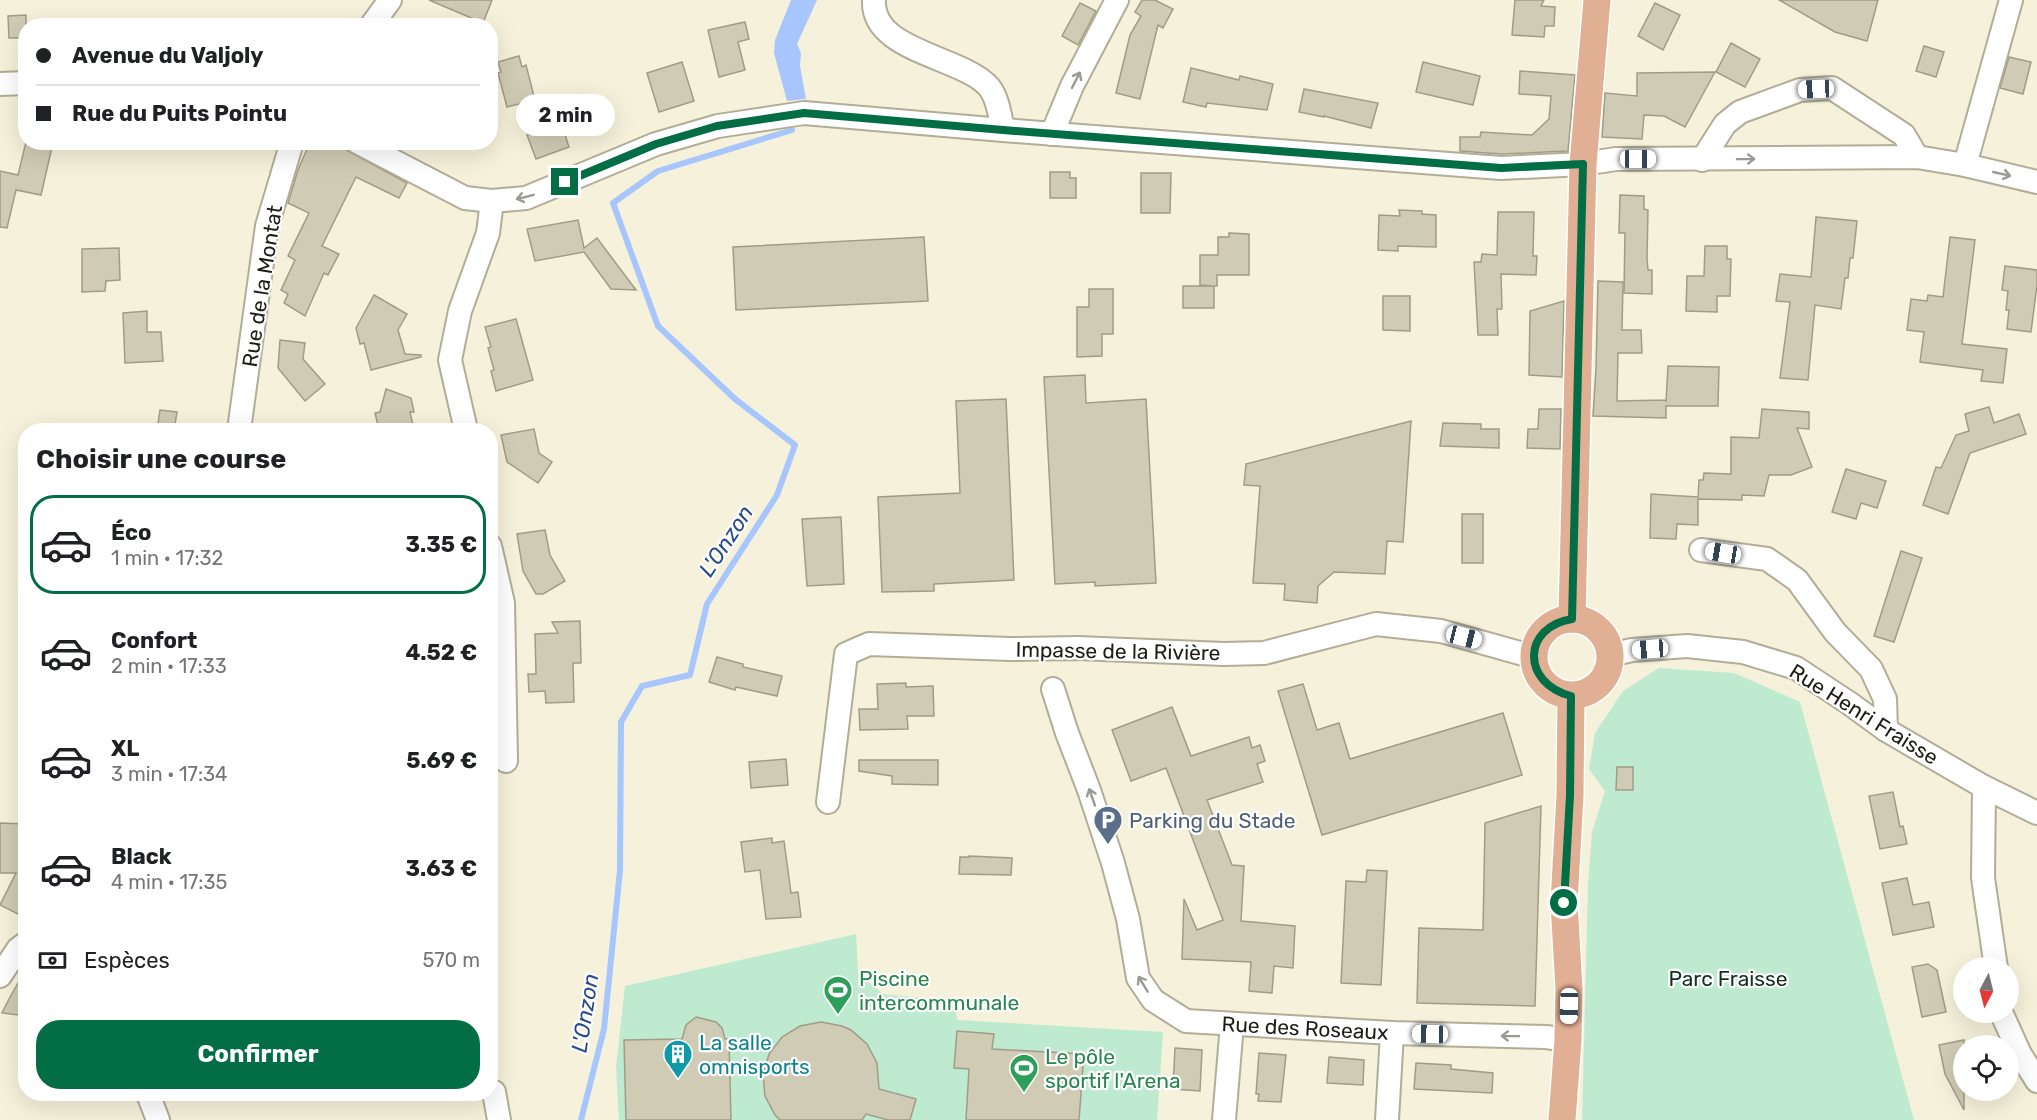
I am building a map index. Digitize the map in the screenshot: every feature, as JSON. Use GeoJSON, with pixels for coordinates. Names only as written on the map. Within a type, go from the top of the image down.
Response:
{"type":"FeatureCollection","features":[{"type":"Feature","properties":{"kind":"main road"},"geometry":{"type":"LineString","coordinates":[[1572,619],[1583,164],[1597,0]]}},
{"type":"Feature","properties":{"kind":"main road"},"geometry":{"type":"LineString","coordinates":[[1572,619],[1584,621],[1602,633],[1608,643],[1610,655],[1609,668],[1603,680],[1581,694],[1571,696],[1548,686],[1536,668],[1534,657],[1541,635],[1550,626],[1572,619]]}},
{"type":"Feature","properties":{"kind":"main road"},"geometry":{"type":"LineString","coordinates":[[1562,1120],[1568,1040],[1569,989],[1564,903],[1570,795],[1571,696]]}},
{"type":"Feature","properties":{"kind":"street"},"geometry":{"type":"LineString","coordinates":[[377,18],[390,0]]}},
{"type":"Feature","properties":{"kind":"street"},"geometry":{"type":"LineString","coordinates":[[874,0],[873,12],[886,30],[921,53],[972,73],[990,88],[998,107],[1003,130]]}},
{"type":"Feature","properties":{"kind":"street"},"geometry":{"type":"LineString","coordinates":[[1052,134],[1072,87],[1117,0]]}},
{"type":"Feature","properties":{"kind":"street"},"geometry":{"type":"LineString","coordinates":[[1965,165],[2011,0]]}},
{"type":"Feature","properties":{"kind":"street"},"geometry":{"type":"LineString","coordinates":[[0,84],[18,83]]}},
{"type":"Feature","properties":{"kind":"street"},"geometry":{"type":"LineString","coordinates":[[1702,160],[1725,124],[1740,112],[1800,90],[1832,88],[1904,135],[1917,157]]}},
{"type":"Feature","properties":{"kind":"street"},"geometry":{"type":"LineString","coordinates":[[372,150],[465,198],[492,201],[526,198],[656,144],[717,126],[804,113],[1501,168],[1583,164],[1616,159],[1917,157],[1965,165],[2037,182]]}},
{"type":"Feature","properties":{"kind":"street","name":"Rue de la Montat"},"geometry":{"type":"LineString","coordinates":[[240,423],[267,226],[290,150]]}},
{"type":"Feature","properties":{"kind":"street"},"geometry":{"type":"LineString","coordinates":[[464,423],[450,360],[460,311],[488,233],[492,201]]}},
{"type":"Feature","properties":{"kind":"street"},"geometry":{"type":"LineString","coordinates":[[1701,550],[1767,560],[1797,580],[1835,632],[1871,669],[1885,699],[1886,730]]}},
{"type":"Feature","properties":{"kind":"street"},"geometry":{"type":"LineString","coordinates":[[498,581],[503,603],[506,761]]}},
{"type":"Feature","properties":{"kind":"street","name":"Impasse de la Rivière"},"geometry":{"type":"LineString","coordinates":[[828,802],[846,654],[869,644],[1010,649],[1078,648],[1224,654],[1264,653],[1376,624],[1441,631],[1534,657]]}},
{"type":"Feature","properties":{"kind":"street","name":"Rue Henri Fraisse"},"geometry":{"type":"LineString","coordinates":[[1610,655],[1632,650],[1687,646],[1743,652],[1796,668],[1849,702],[1886,730],[1984,786],[2037,813]]}},
{"type":"Feature","properties":{"kind":"street","name":"Rue des Roseaux"},"geometry":{"type":"LineString","coordinates":[[1053,689],[1113,862],[1128,919],[1138,978],[1153,1000],[1186,1021],[1392,1033],[1546,1037],[1568,1040]]}},
{"type":"Feature","properties":{"kind":"street"},"geometry":{"type":"LineString","coordinates":[[1984,786],[1983,878],[1994,957]]}},
{"type":"Feature","properties":{"kind":"street"},"geometry":{"type":"LineString","coordinates":[[0,976],[18,949]]}},
{"type":"Feature","properties":{"kind":"street"},"geometry":{"type":"LineString","coordinates":[[2006,1023],[2020,1054],[2037,1081]]}},
{"type":"Feature","properties":{"kind":"street"},"geometry":{"type":"LineString","coordinates":[[1224,1120],[1232,1024]]}},
{"type":"Feature","properties":{"kind":"street"},"geometry":{"type":"LineString","coordinates":[[1387,1120],[1392,1033]]}},
{"type":"Feature","properties":{"kind":"street"},"geometry":{"type":"LineString","coordinates":[[151,1101],[158,1120]]}},
{"type":"Feature","properties":{"kind":"street"},"geometry":{"type":"LineString","coordinates":[[496,1101],[499,1120]]}},
{"type":"Feature","properties":{"kind":"green space","name":"Parc Fraisse"},"geometry":{"type":"Polygon","coordinates":[[[1659,668],[1734,673],[1800,702],[1914,1120],[1582,1120],[1588,885],[1592,832],[1605,791],[1589,769],[1595,733],[1623,691],[1659,668]]]}},
{"type":"Feature","properties":{"kind":"green space"},"geometry":{"type":"Polygon","coordinates":[[[856,934],[858,973],[883,994],[955,1001],[957,1020],[1163,1032],[1157,1120],[619,1120],[616,1067],[625,986],[856,934]]]}},
{"type":"Feature","properties":{"kind":"water"},"geometry":{"type":"Polygon","coordinates":[[[791,0],[817,0],[797,44],[801,53],[800,66],[806,99],[787,101],[774,53],[775,40],[791,0]]]}},
{"type":"Feature","properties":{"kind":"building"},"geometry":{"type":"Polygon","coordinates":[[[429,0],[492,0],[485,18],[471,18],[429,0]]]}},
{"type":"Feature","properties":{"kind":"building"},"geometry":{"type":"Polygon","coordinates":[[[1142,0],[1155,0],[1173,9],[1163,28],[1158,25],[1140,99],[1116,93],[1130,35],[1141,16],[1135,12],[1142,0]]]}},
{"type":"Feature","properties":{"kind":"building"},"geometry":{"type":"Polygon","coordinates":[[[1515,0],[1544,0],[1541,6],[1555,7],[1554,26],[1545,26],[1544,37],[1512,35],[1515,0]]]}},
{"type":"Feature","properties":{"kind":"building"},"geometry":{"type":"Polygon","coordinates":[[[1779,0],[1878,0],[1867,41],[1835,32],[1779,0]]]}},
{"type":"Feature","properties":{"kind":"building"},"geometry":{"type":"Polygon","coordinates":[[[1080,3],[1096,11],[1078,45],[1062,36],[1080,3]]]}},
{"type":"Feature","properties":{"kind":"building"},"geometry":{"type":"Polygon","coordinates":[[[1655,3],[1680,15],[1663,50],[1638,36],[1655,3]]]}},
{"type":"Feature","properties":{"kind":"building"},"geometry":{"type":"Polygon","coordinates":[[[26,15],[26,18],[18,18],[18,38],[9,38],[8,16],[26,15]]]}},
{"type":"Feature","properties":{"kind":"building"},"geometry":{"type":"Polygon","coordinates":[[[745,22],[749,39],[738,42],[745,70],[719,77],[708,30],[745,22]]]}},
{"type":"Feature","properties":{"kind":"building"},"geometry":{"type":"Polygon","coordinates":[[[1731,43],[1760,59],[1745,87],[1716,72],[1731,43]]]}},
{"type":"Feature","properties":{"kind":"building"},"geometry":{"type":"Polygon","coordinates":[[[1924,46],[1944,52],[1936,77],[1916,71],[1924,46]]]}},
{"type":"Feature","properties":{"kind":"building"},"geometry":{"type":"Polygon","coordinates":[[[519,56],[522,67],[526,65],[535,100],[507,107],[498,73],[501,72],[498,62],[519,56]]]}},
{"type":"Feature","properties":{"kind":"building"},"geometry":{"type":"Polygon","coordinates":[[[2009,57],[2031,62],[2023,94],[2000,88],[2009,57]]]}},
{"type":"Feature","properties":{"kind":"building"},"geometry":{"type":"Polygon","coordinates":[[[682,62],[694,101],[659,112],[647,73],[682,62]]]}},
{"type":"Feature","properties":{"kind":"building"},"geometry":{"type":"Polygon","coordinates":[[[1423,62],[1480,76],[1473,105],[1416,92],[1423,62]]]}},
{"type":"Feature","properties":{"kind":"building"},"geometry":{"type":"Polygon","coordinates":[[[1191,68],[1239,80],[1240,76],[1273,84],[1267,110],[1207,103],[1206,107],[1183,102],[1191,68]]]}},
{"type":"Feature","properties":{"kind":"building"},"geometry":{"type":"Polygon","coordinates":[[[1520,71],[1575,75],[1568,151],[1501,154],[1460,151],[1460,137],[1480,137],[1481,132],[1532,135],[1549,119],[1551,96],[1519,94],[1520,71]]]}},
{"type":"Feature","properties":{"kind":"building"},"geometry":{"type":"Polygon","coordinates":[[[1715,72],[1685,127],[1664,116],[1644,115],[1642,139],[1602,137],[1605,93],[1637,96],[1637,73],[1715,72]]]}},
{"type":"Feature","properties":{"kind":"building"},"geometry":{"type":"Polygon","coordinates":[[[1304,89],[1378,103],[1371,128],[1299,112],[1304,89]]]}},
{"type":"Feature","properties":{"kind":"building"},"geometry":{"type":"Polygon","coordinates":[[[561,122],[569,147],[536,159],[527,135],[561,122]]]}},
{"type":"Feature","properties":{"kind":"building"},"geometry":{"type":"Polygon","coordinates":[[[24,150],[51,150],[41,195],[16,190],[7,228],[0,227],[0,171],[18,175],[24,150]]]}},
{"type":"Feature","properties":{"kind":"building"},"geometry":{"type":"Polygon","coordinates":[[[307,150],[347,150],[407,183],[399,198],[356,177],[322,246],[339,254],[328,275],[324,273],[305,316],[284,303],[288,294],[281,290],[295,260],[288,256],[309,213],[288,203],[307,150]]]}},
{"type":"Feature","properties":{"kind":"building"},"geometry":{"type":"Polygon","coordinates":[[[1050,172],[1070,172],[1070,178],[1076,178],[1076,198],[1050,198],[1050,172]]]}},
{"type":"Feature","properties":{"kind":"building"},"geometry":{"type":"Polygon","coordinates":[[[1141,173],[1171,173],[1170,213],[1141,213],[1141,173]]]}},
{"type":"Feature","properties":{"kind":"building"},"geometry":{"type":"Polygon","coordinates":[[[1620,195],[1644,196],[1644,209],[1648,210],[1647,258],[1648,270],[1652,270],[1652,294],[1624,293],[1625,233],[1619,233],[1620,195]]]}},
{"type":"Feature","properties":{"kind":"building"},"geometry":{"type":"Polygon","coordinates":[[[1399,210],[1422,211],[1422,214],[1436,215],[1436,247],[1398,246],[1398,251],[1378,250],[1379,215],[1400,216],[1399,210]]]}},
{"type":"Feature","properties":{"kind":"building"},"geometry":{"type":"Polygon","coordinates":[[[1498,212],[1534,212],[1533,256],[1537,256],[1536,275],[1501,274],[1502,309],[1497,309],[1498,335],[1478,335],[1474,262],[1481,262],[1482,254],[1497,255],[1498,212]]]}},
{"type":"Feature","properties":{"kind":"building"},"geometry":{"type":"Polygon","coordinates":[[[1816,217],[1857,221],[1853,258],[1850,258],[1848,278],[1845,278],[1841,309],[1815,305],[1808,380],[1780,378],[1790,302],[1776,301],[1780,274],[1811,277],[1816,217]]]}},
{"type":"Feature","properties":{"kind":"building"},"geometry":{"type":"Polygon","coordinates":[[[578,220],[584,248],[597,238],[636,290],[611,289],[584,252],[535,261],[527,229],[578,220]]]}},
{"type":"Feature","properties":{"kind":"building"},"geometry":{"type":"Polygon","coordinates":[[[1229,233],[1249,234],[1249,275],[1217,275],[1217,286],[1214,286],[1214,308],[1183,308],[1183,286],[1213,286],[1200,285],[1200,255],[1218,255],[1218,237],[1229,237],[1229,233]]]}},
{"type":"Feature","properties":{"kind":"building"},"geometry":{"type":"Polygon","coordinates":[[[924,237],[928,301],[736,310],[733,247],[924,237]]]}},
{"type":"Feature","properties":{"kind":"building"},"geometry":{"type":"Polygon","coordinates":[[[1950,237],[1975,240],[1962,344],[2007,349],[2003,383],[1981,381],[1983,370],[1920,362],[1924,332],[1907,330],[1911,299],[1927,301],[1928,295],[1943,297],[1950,237]]]}},
{"type":"Feature","properties":{"kind":"building"},"geometry":{"type":"Polygon","coordinates":[[[1705,246],[1727,246],[1727,259],[1731,259],[1730,296],[1717,296],[1717,312],[1686,311],[1687,276],[1704,276],[1705,246]]]}},
{"type":"Feature","properties":{"kind":"building"},"geometry":{"type":"Polygon","coordinates":[[[119,248],[120,280],[106,281],[105,291],[82,292],[82,249],[119,248]]]}},
{"type":"Feature","properties":{"kind":"building"},"geometry":{"type":"Polygon","coordinates":[[[2005,266],[2037,270],[2031,332],[2007,329],[2008,291],[2002,290],[2005,266]]]}},
{"type":"Feature","properties":{"kind":"building"},"geometry":{"type":"Polygon","coordinates":[[[1598,281],[1623,282],[1622,330],[1641,330],[1642,353],[1618,353],[1617,401],[1666,400],[1666,402],[1668,366],[1719,367],[1718,406],[1666,406],[1666,418],[1593,416],[1598,281]]]}},
{"type":"Feature","properties":{"kind":"building"},"geometry":{"type":"Polygon","coordinates":[[[1089,289],[1113,289],[1113,334],[1102,334],[1102,356],[1077,357],[1077,307],[1089,307],[1089,289]]]}},
{"type":"Feature","properties":{"kind":"building"},"geometry":{"type":"Polygon","coordinates":[[[374,295],[407,314],[398,330],[405,354],[421,355],[421,357],[371,370],[364,343],[360,344],[356,328],[374,295]]]}},
{"type":"Feature","properties":{"kind":"building"},"geometry":{"type":"Polygon","coordinates":[[[1383,296],[1410,296],[1410,331],[1383,330],[1383,296]]]}},
{"type":"Feature","properties":{"kind":"building"},"geometry":{"type":"Polygon","coordinates":[[[1564,301],[1562,377],[1529,375],[1530,311],[1564,301]]]}},
{"type":"Feature","properties":{"kind":"building"},"geometry":{"type":"Polygon","coordinates":[[[147,311],[147,332],[161,332],[163,361],[125,363],[123,313],[147,311]]]}},
{"type":"Feature","properties":{"kind":"building"},"geometry":{"type":"Polygon","coordinates":[[[516,319],[533,380],[496,391],[491,371],[494,370],[488,348],[491,347],[485,327],[516,319]]]}},
{"type":"Feature","properties":{"kind":"building"},"geometry":{"type":"Polygon","coordinates":[[[280,340],[305,343],[303,359],[325,384],[305,401],[278,368],[280,340]]]}},
{"type":"Feature","properties":{"kind":"building"},"geometry":{"type":"Polygon","coordinates":[[[1085,375],[1086,403],[1146,399],[1156,583],[1095,586],[1095,582],[1055,584],[1044,377],[1085,375]]]}},
{"type":"Feature","properties":{"kind":"building"},"geometry":{"type":"Polygon","coordinates":[[[386,389],[411,398],[414,412],[410,412],[412,423],[377,423],[375,413],[380,412],[386,389]]]}},
{"type":"Feature","properties":{"kind":"building"},"geometry":{"type":"Polygon","coordinates":[[[1006,399],[1014,580],[934,584],[934,591],[882,592],[878,497],[960,493],[956,401],[1006,399]]]}},
{"type":"Feature","properties":{"kind":"building"},"geometry":{"type":"Polygon","coordinates":[[[1989,407],[1994,423],[2019,414],[2026,434],[1970,453],[1948,514],[1923,505],[1936,467],[1941,468],[1956,435],[1969,431],[1965,414],[1989,407]]]}},
{"type":"Feature","properties":{"kind":"building"},"geometry":{"type":"Polygon","coordinates":[[[1539,409],[1561,409],[1560,449],[1527,448],[1528,429],[1538,429],[1539,409]]]}},
{"type":"Feature","properties":{"kind":"building"},"geometry":{"type":"Polygon","coordinates":[[[1762,409],[1809,412],[1809,429],[1797,428],[1812,467],[1791,475],[1769,475],[1764,496],[1742,495],[1742,500],[1698,499],[1698,525],[1677,524],[1676,539],[1650,538],[1651,494],[1698,497],[1699,480],[1703,480],[1704,473],[1731,474],[1731,437],[1759,438],[1762,409]]]}},
{"type":"Feature","properties":{"kind":"building"},"geometry":{"type":"Polygon","coordinates":[[[160,410],[177,412],[175,423],[158,423],[160,410]]]}},
{"type":"Feature","properties":{"kind":"building"},"geometry":{"type":"Polygon","coordinates":[[[1411,421],[1403,542],[1387,541],[1385,574],[1334,572],[1318,586],[1317,603],[1284,600],[1285,584],[1253,583],[1260,486],[1244,485],[1246,464],[1411,421]]]}},
{"type":"Feature","properties":{"kind":"building"},"geometry":{"type":"Polygon","coordinates":[[[1443,423],[1481,424],[1481,429],[1499,429],[1499,448],[1440,446],[1443,423]]]}},
{"type":"Feature","properties":{"kind":"building"},"geometry":{"type":"Polygon","coordinates":[[[534,429],[539,453],[552,462],[538,483],[507,462],[501,435],[534,429]]]}},
{"type":"Feature","properties":{"kind":"building"},"geometry":{"type":"Polygon","coordinates":[[[1846,469],[1886,481],[1877,508],[1861,503],[1856,519],[1832,512],[1846,469]]]}},
{"type":"Feature","properties":{"kind":"building"},"geometry":{"type":"Polygon","coordinates":[[[1462,514],[1483,514],[1483,563],[1462,563],[1462,514]]]}},
{"type":"Feature","properties":{"kind":"building"},"geometry":{"type":"Polygon","coordinates":[[[841,517],[844,584],[807,586],[802,519],[841,517]]]}},
{"type":"Feature","properties":{"kind":"building"},"geometry":{"type":"Polygon","coordinates":[[[545,530],[550,555],[565,581],[543,594],[536,594],[523,571],[517,534],[545,530]]]}},
{"type":"Feature","properties":{"kind":"building"},"geometry":{"type":"Polygon","coordinates":[[[1901,551],[1922,558],[1894,642],[1874,636],[1901,551]]]}},
{"type":"Feature","properties":{"kind":"building"},"geometry":{"type":"Polygon","coordinates":[[[580,621],[581,663],[573,663],[574,702],[546,703],[545,691],[529,692],[528,674],[536,674],[535,634],[558,633],[552,622],[580,621]]]}},
{"type":"Feature","properties":{"kind":"building"},"geometry":{"type":"Polygon","coordinates":[[[717,657],[743,664],[743,667],[782,676],[777,696],[736,687],[735,690],[709,682],[717,657]]]}},
{"type":"Feature","properties":{"kind":"building"},"geometry":{"type":"Polygon","coordinates":[[[906,683],[906,687],[933,686],[934,716],[907,716],[908,729],[860,730],[859,709],[878,709],[877,684],[906,683]]]}},
{"type":"Feature","properties":{"kind":"building"},"geometry":{"type":"Polygon","coordinates":[[[1303,684],[1317,730],[1339,723],[1350,759],[1503,713],[1522,775],[1322,835],[1278,691],[1303,684]]]}},
{"type":"Feature","properties":{"kind":"building"},"geometry":{"type":"Polygon","coordinates":[[[1172,707],[1191,756],[1249,737],[1252,748],[1260,745],[1265,761],[1257,764],[1263,782],[1207,800],[1232,865],[1244,866],[1241,921],[1295,926],[1293,968],[1274,966],[1272,993],[1249,991],[1251,962],[1182,959],[1184,899],[1197,930],[1223,920],[1166,768],[1131,781],[1112,730],[1172,707]]]}},
{"type":"Feature","properties":{"kind":"building"},"geometry":{"type":"Polygon","coordinates":[[[786,759],[788,785],[751,788],[749,762],[786,759]]]}},
{"type":"Feature","properties":{"kind":"building"},"geometry":{"type":"Polygon","coordinates":[[[859,760],[938,760],[938,785],[892,784],[892,776],[859,771],[859,760]]]}},
{"type":"Feature","properties":{"kind":"building"},"geometry":{"type":"Polygon","coordinates":[[[1617,767],[1633,767],[1633,790],[1616,790],[1617,767]]]}},
{"type":"Feature","properties":{"kind":"building"},"geometry":{"type":"Polygon","coordinates":[[[1893,792],[1900,827],[1903,826],[1907,844],[1880,849],[1869,796],[1893,792]]]}},
{"type":"Feature","properties":{"kind":"building"},"geometry":{"type":"Polygon","coordinates":[[[1541,806],[1535,1006],[1417,1003],[1419,928],[1483,930],[1485,823],[1541,806]]]}},
{"type":"Feature","properties":{"kind":"building"},"geometry":{"type":"Polygon","coordinates":[[[0,823],[18,824],[18,914],[0,905],[16,873],[0,873],[0,823]]]}},
{"type":"Feature","properties":{"kind":"building"},"geometry":{"type":"Polygon","coordinates":[[[772,838],[772,843],[784,841],[791,893],[798,892],[801,917],[766,919],[760,870],[745,872],[741,842],[772,838]]]}},
{"type":"Feature","properties":{"kind":"building"},"geometry":{"type":"Polygon","coordinates":[[[960,857],[1012,858],[1011,875],[959,874],[960,857]]]}},
{"type":"Feature","properties":{"kind":"building"},"geometry":{"type":"Polygon","coordinates":[[[1367,870],[1387,871],[1381,985],[1341,983],[1346,881],[1366,882],[1367,870]]]}},
{"type":"Feature","properties":{"kind":"building"},"geometry":{"type":"Polygon","coordinates":[[[1907,878],[1913,905],[1929,902],[1934,927],[1893,935],[1882,883],[1907,878]]]}},
{"type":"Feature","properties":{"kind":"building"},"geometry":{"type":"Polygon","coordinates":[[[1928,964],[1937,970],[1946,1012],[1922,1017],[1912,967],[1928,964]]]}},
{"type":"Feature","properties":{"kind":"building"},"geometry":{"type":"Polygon","coordinates":[[[18,983],[18,1015],[2,1013],[18,983]]]}},
{"type":"Feature","properties":{"kind":"building","name":"La salle omnisports"},"geometry":{"type":"Polygon","coordinates":[[[696,1017],[716,1022],[722,1028],[725,1039],[729,1039],[731,1120],[626,1120],[624,1040],[682,1039],[686,1025],[696,1017]]]}},
{"type":"Feature","properties":{"kind":"building"},"geometry":{"type":"Polygon","coordinates":[[[821,1022],[851,1030],[867,1044],[877,1063],[879,1089],[916,1099],[910,1120],[888,1120],[866,1114],[862,1120],[780,1120],[775,1115],[765,1096],[763,1075],[769,1054],[782,1037],[800,1026],[821,1022]]]}},
{"type":"Feature","properties":{"kind":"building","name":"Le pôle sportif l'Arena"},"geometry":{"type":"Polygon","coordinates":[[[957,1031],[994,1034],[992,1049],[1084,1054],[1079,1120],[966,1120],[969,1069],[954,1068],[957,1031]]]}},
{"type":"Feature","properties":{"kind":"building"},"geometry":{"type":"Polygon","coordinates":[[[1953,1042],[1953,1089],[1945,1074],[1939,1045],[1953,1042]]]}},
{"type":"Feature","properties":{"kind":"building"},"geometry":{"type":"Polygon","coordinates":[[[1175,1048],[1202,1050],[1200,1091],[1173,1089],[1175,1048]]]}},
{"type":"Feature","properties":{"kind":"building"},"geometry":{"type":"Polygon","coordinates":[[[1259,1053],[1286,1055],[1281,1102],[1258,1101],[1259,1094],[1256,1094],[1259,1053]]]}},
{"type":"Feature","properties":{"kind":"building"},"geometry":{"type":"Polygon","coordinates":[[[1329,1057],[1364,1060],[1363,1085],[1327,1083],[1329,1057]]]}},
{"type":"Feature","properties":{"kind":"building"},"geometry":{"type":"Polygon","coordinates":[[[1416,1063],[1451,1065],[1451,1069],[1493,1073],[1492,1093],[1414,1089],[1416,1063]]]}},
{"type":"Feature","properties":{"kind":"waterway","name":"L'Onzon"},"geometry":{"type":"LineString","coordinates":[[581,1120],[604,1029],[620,870],[621,722],[642,686],[690,675],[707,604],[777,495],[795,445],[735,399],[658,326],[613,203],[658,171],[792,130]]}},
{"type":"Feature","properties":{"kind":"place","name":"Parking du Stade"},"geometry":{"type":"Point","coordinates":[1108,846]}},
{"type":"Feature","properties":{"kind":"place","name":"Piscine intercommunale"},"geometry":{"type":"Point","coordinates":[838,1016]}},
{"type":"Feature","properties":{"kind":"place","name":"La salle omnisports"},"geometry":{"type":"Point","coordinates":[678,1080]}},
{"type":"Feature","properties":{"kind":"place","name":"Le pôle sportif l'Arena"},"geometry":{"type":"Point","coordinates":[1024,1094]}},
{"type":"Feature","properties":{"kind":"route"},"geometry":{"type":"LineString","coordinates":[[565,182],[656,144],[717,126],[804,113],[1501,168],[1583,164],[1572,619],[1550,626],[1541,635],[1534,657],[1536,668],[1548,686],[1571,696],[1570,795],[1564,903]]}}]}
